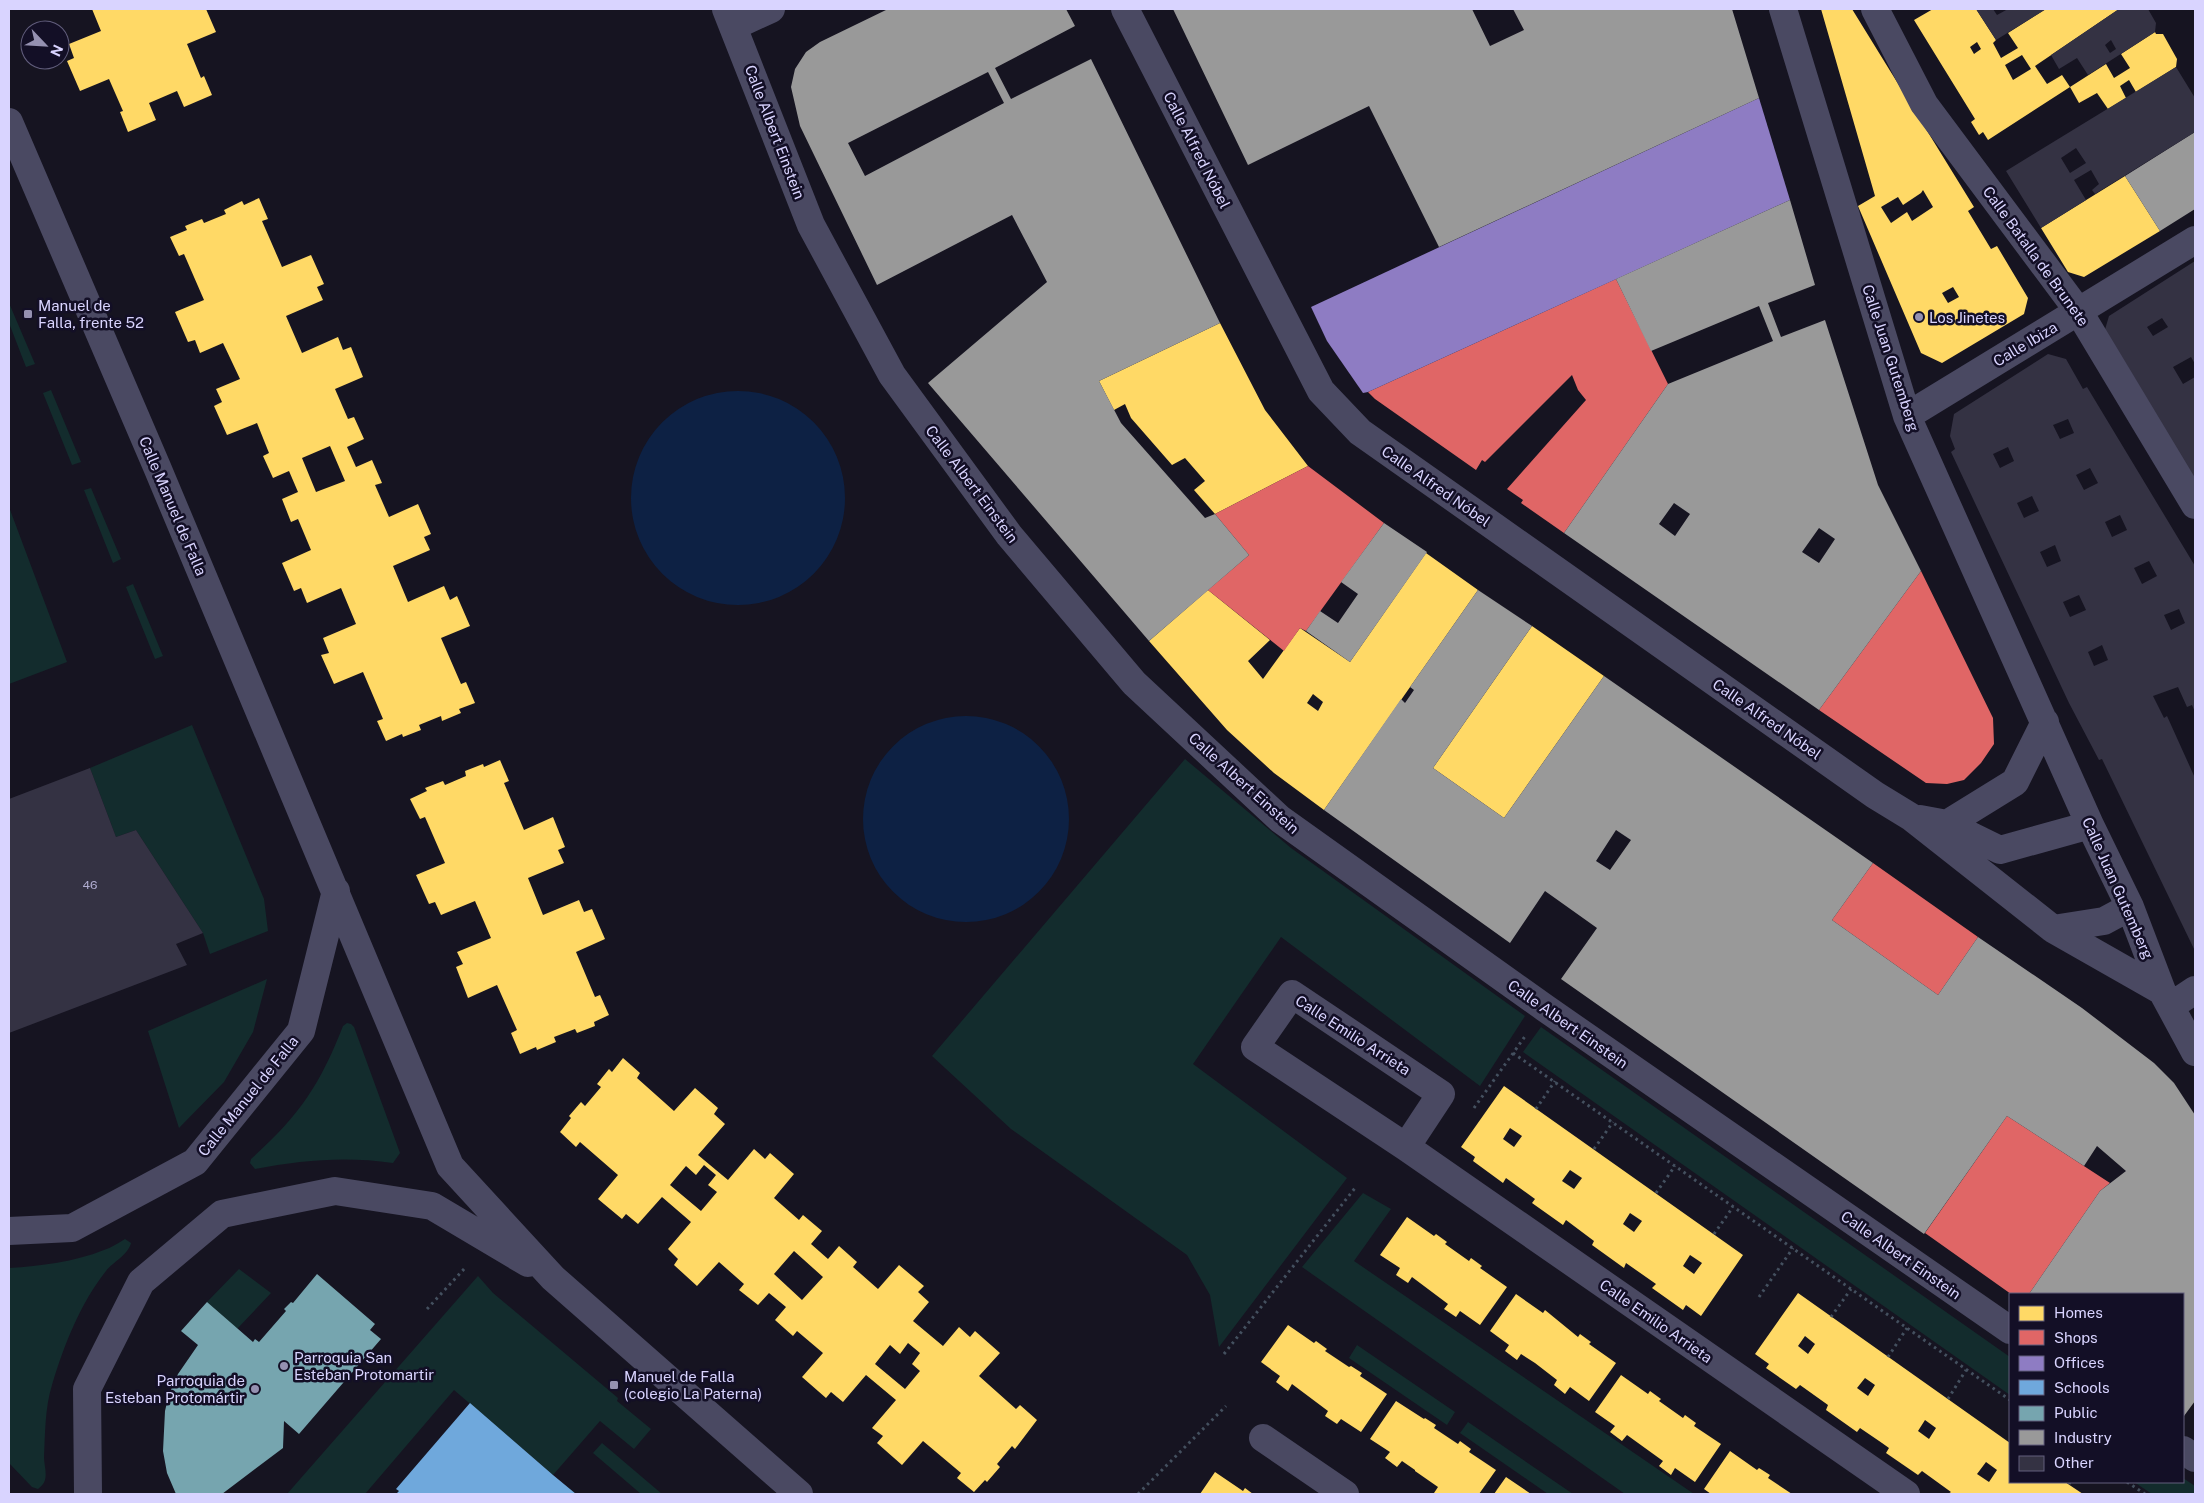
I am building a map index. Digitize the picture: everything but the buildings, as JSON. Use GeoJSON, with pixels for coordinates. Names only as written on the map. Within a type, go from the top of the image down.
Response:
{"type":"FeatureCollection","features":[{"type":"Feature","properties":{"kind":"street"},"geometry":{"type":"LineString","coordinates":[[730,18],[771,9]]}},
{"type":"Feature","properties":{"kind":"street","name":"Calle Alfred Nóbel"},"geometry":{"type":"LineString","coordinates":[[1125,9],[1321,391],[1360,432],[1859,783],[1911,817],[2053,929],[2167,999]]}},
{"type":"Feature","properties":{"kind":"street","name":"Calle Juan Gutemberg"},"geometry":{"type":"LineString","coordinates":[[1783,9],[1907,416],[2090,825],[2130,907],[2167,999],[2195,1052]]}},
{"type":"Feature","properties":{"kind":"street","name":"Calle Batalla de Brunete"},"geometry":{"type":"LineString","coordinates":[[1875,9],[1924,104],[2079,312],[2195,505]]}},
{"type":"Feature","properties":{"kind":"street","name":"Calle Albert Einstein"},"geometry":{"type":"LineString","coordinates":[[730,18],[811,225],[892,375],[1009,534],[1134,683],[1280,819],[1545,1008],[2009,1329]]}},
{"type":"Feature","properties":{"kind":"street","name":"Calle Manuel de Falla"},"geometry":{"type":"LineString","coordinates":[[9,122],[157,467],[450,1166],[553,1278],[800,1494]]}},
{"type":"Feature","properties":{"kind":"street","name":"Calle Ibiza"},"geometry":{"type":"LineString","coordinates":[[1907,416],[2195,240]]}},
{"type":"Feature","properties":{"kind":"street"},"geometry":{"type":"LineString","coordinates":[[1948,824],[2015,782],[2045,722]]}},
{"type":"Feature","properties":{"kind":"street","name":"Calle Alfred Nóbel"},"geometry":{"type":"LineString","coordinates":[[1911,817],[1948,824],[2000,850],[2090,825]]}},
{"type":"Feature","properties":{"kind":"street","name":"Calle Manuel de Falla"},"geometry":{"type":"LineString","coordinates":[[9,1231],[72,1228],[195,1162],[301,1031],[336,891]]}},
{"type":"Feature","properties":{"kind":"street"},"geometry":{"type":"LineString","coordinates":[[2053,929],[2104,921],[2130,907]]}},
{"type":"Feature","properties":{"kind":"street"},"geometry":{"type":"LineString","coordinates":[[2167,999],[2195,990]]}},
{"type":"Feature","properties":{"kind":"street","name":"Calle Emilio Arrieta"},"geometry":{"type":"LineString","coordinates":[[1406,1147],[1441,1094],[1292,994],[1255,1047],[1406,1147],[1906,1494]]}},
{"type":"Feature","properties":{"kind":"street","name":"Calle Manuel de Falla"},"geometry":{"type":"LineString","coordinates":[[88,1494],[87,1389],[141,1282],[222,1214],[335,1191],[432,1206],[553,1278]]}},
{"type":"Feature","properties":{"kind":"street"},"geometry":{"type":"LineString","coordinates":[[1263,1438],[1345,1494]]}},
{"type":"Feature","properties":{"kind":"street"},"geometry":{"type":"LineString","coordinates":[[2184,1451],[2195,1458]]}},
{"type":"Feature","properties":{"kind":"path"},"geometry":{"type":"LineString","coordinates":[[1471,1113],[1545,1008]]}},
{"type":"Feature","properties":{"kind":"path"},"geometry":{"type":"LineString","coordinates":[[1513,1053],[2009,1399]]}},
{"type":"Feature","properties":{"kind":"path"},"geometry":{"type":"LineString","coordinates":[[1536,1109],[1555,1081]]}},
{"type":"Feature","properties":{"kind":"path"},"geometry":{"type":"LineString","coordinates":[[1594,1149],[1613,1122]]}},
{"type":"Feature","properties":{"kind":"path"},"geometry":{"type":"LineString","coordinates":[[1656,1193],[1675,1166]]}},
{"type":"Feature","properties":{"kind":"path"},"geometry":{"type":"LineString","coordinates":[[1224,1354],[1355,1188]]}},
{"type":"Feature","properties":{"kind":"path"},"geometry":{"type":"LineString","coordinates":[[1714,1234],[1733,1208]]}},
{"type":"Feature","properties":{"kind":"path"},"geometry":{"type":"LineString","coordinates":[[1759,1297],[1793,1248]]}},
{"type":"Feature","properties":{"kind":"path"},"geometry":{"type":"LineString","coordinates":[[427,1309],[465,1268]]}},
{"type":"Feature","properties":{"kind":"path"},"geometry":{"type":"LineString","coordinates":[[1831,1317],[1851,1289]]}},
{"type":"Feature","properties":{"kind":"path"},"geometry":{"type":"LineString","coordinates":[[1888,1357],[1907,1328]]}},
{"type":"Feature","properties":{"kind":"path"},"geometry":{"type":"LineString","coordinates":[[1948,1399],[1966,1370]]}},
{"type":"Feature","properties":{"kind":"path"},"geometry":{"type":"LineString","coordinates":[[1138,1494],[1226,1406]]}},
{"type":"Feature","properties":{"kind":"path"},"geometry":{"type":"LineString","coordinates":[[2129,1483],[2146,1494]]}},
{"type":"Feature","properties":{"kind":"green space"},"geometry":{"type":"Polygon","coordinates":[[[9,303],[35,364],[26,367],[9,323],[9,303]]]}},
{"type":"Feature","properties":{"kind":"green space"},"geometry":{"type":"Polygon","coordinates":[[[51,390],[81,462],[72,465],[43,393],[51,390]]]}},
{"type":"Feature","properties":{"kind":"green space"},"geometry":{"type":"Polygon","coordinates":[[[91,488],[121,559],[113,563],[84,490],[91,488]]]}},
{"type":"Feature","properties":{"kind":"green space"},"geometry":{"type":"Polygon","coordinates":[[[9,507],[67,662],[9,684],[9,507]]]}},
{"type":"Feature","properties":{"kind":"green space"},"geometry":{"type":"Polygon","coordinates":[[[133,584],[163,656],[155,659],[126,587],[133,584]]]}},
{"type":"Feature","properties":{"kind":"green space"},"geometry":{"type":"Polygon","coordinates":[[[192,725],[264,899],[268,931],[210,954],[203,933],[136,830],[116,837],[90,768],[192,725]]]}},
{"type":"Feature","properties":{"kind":"green space"},"geometry":{"type":"Polygon","coordinates":[[[1185,759],[1291,848],[1525,1016],[1480,1086],[1281,937],[1193,1064],[1347,1178],[1219,1347],[1210,1295],[1187,1255],[1011,1129],[932,1056],[1185,759]]]}},
{"type":"Feature","properties":{"kind":"green space"},"geometry":{"type":"Polygon","coordinates":[[[267,979],[253,1032],[224,1082],[179,1128],[148,1031],[267,979]]]}},
{"type":"Feature","properties":{"kind":"green space"},"geometry":{"type":"Polygon","coordinates":[[[347,1023],[354,1027],[400,1153],[393,1163],[341,1159],[290,1163],[255,1169],[250,1163],[251,1159],[295,1114],[326,1066],[343,1026],[347,1023]]]}},
{"type":"Feature","properties":{"kind":"green space"},"geometry":{"type":"Polygon","coordinates":[[[1541,1027],[2009,1356],[2009,1394],[1523,1052],[1541,1027]]]}},
{"type":"Feature","properties":{"kind":"green space"},"geometry":{"type":"Polygon","coordinates":[[[1363,1193],[1391,1209],[1354,1261],[1694,1494],[1625,1494],[1302,1267],[1363,1193]]]}},
{"type":"Feature","properties":{"kind":"green space"},"geometry":{"type":"Polygon","coordinates":[[[125,1239],[131,1243],[129,1247],[124,1255],[106,1271],[88,1297],[62,1355],[50,1393],[47,1411],[44,1457],[45,1480],[38,1489],[32,1487],[9,1463],[9,1268],[45,1265],[81,1258],[112,1247],[125,1239]]]}},
{"type":"Feature","properties":{"kind":"green space"},"geometry":{"type":"Polygon","coordinates":[[[239,1269],[271,1293],[237,1329],[207,1302],[239,1269]]]}},
{"type":"Feature","properties":{"kind":"green space"},"geometry":{"type":"Polygon","coordinates":[[[478,1276],[493,1293],[618,1398],[617,1401],[651,1429],[634,1449],[600,1421],[553,1475],[454,1390],[365,1494],[287,1494],[478,1276]]]}},
{"type":"Feature","properties":{"kind":"green space"},"geometry":{"type":"Polygon","coordinates":[[[1357,1345],[1455,1412],[1447,1425],[1349,1358],[1357,1345]]]}},
{"type":"Feature","properties":{"kind":"green space"},"geometry":{"type":"Polygon","coordinates":[[[1468,1422],[1573,1494],[1548,1494],[1460,1433],[1468,1422]]]}},
{"type":"Feature","properties":{"kind":"green space"},"geometry":{"type":"Polygon","coordinates":[[[602,1443],[662,1494],[641,1494],[593,1453],[602,1443]]]}},
{"type":"Feature","properties":{"kind":"green space"},"geometry":{"type":"Polygon","coordinates":[[[2184,1479],[2195,1486],[2195,1494],[2152,1494],[2136,1483],[2184,1483],[2184,1479]]]}},
{"type":"Feature","properties":{"kind":"water"},"geometry":{"type":"Polygon","coordinates":[[[727,391],[749,391],[769,395],[789,403],[814,422],[833,447],[841,467],[845,498],[841,529],[833,549],[814,574],[789,593],[769,601],[749,605],[727,605],[707,601],[687,593],[670,581],[655,566],[643,549],[635,529],[631,509],[631,487],[635,467],[643,447],[655,430],[670,415],[687,403],[707,395],[727,391]]]}},
{"type":"Feature","properties":{"kind":"water"},"geometry":{"type":"Polygon","coordinates":[[[956,716],[976,716],[996,720],[1015,728],[1039,746],[1052,762],[1061,779],[1069,809],[1065,849],[1061,859],[1052,876],[1039,892],[1015,910],[996,918],[976,922],[956,922],[936,918],[917,910],[901,899],[886,884],[875,868],[867,849],[863,829],[863,809],[867,789],[875,770],[886,754],[901,739],[917,728],[936,720],[956,716]]]}},
{"type":"Feature","properties":{"kind":"place","name":"Manuel de Falla, frente 52"},"geometry":{"type":"Point","coordinates":[28,314]}},
{"type":"Feature","properties":{"kind":"place","name":"Los Jinetes"},"geometry":{"type":"Point","coordinates":[1919,317]}},
{"type":"Feature","properties":{"kind":"place","name":"Parroquia San Esteban Protomartir"},"geometry":{"type":"Point","coordinates":[284,1366]}},
{"type":"Feature","properties":{"kind":"place","name":"Manuel de Falla (colegio La Paterna)"},"geometry":{"type":"Point","coordinates":[614,1385]}},
{"type":"Feature","properties":{"kind":"place","name":"Parroquia de Esteban Protomártir"},"geometry":{"type":"Point","coordinates":[255,1389]}}]}
